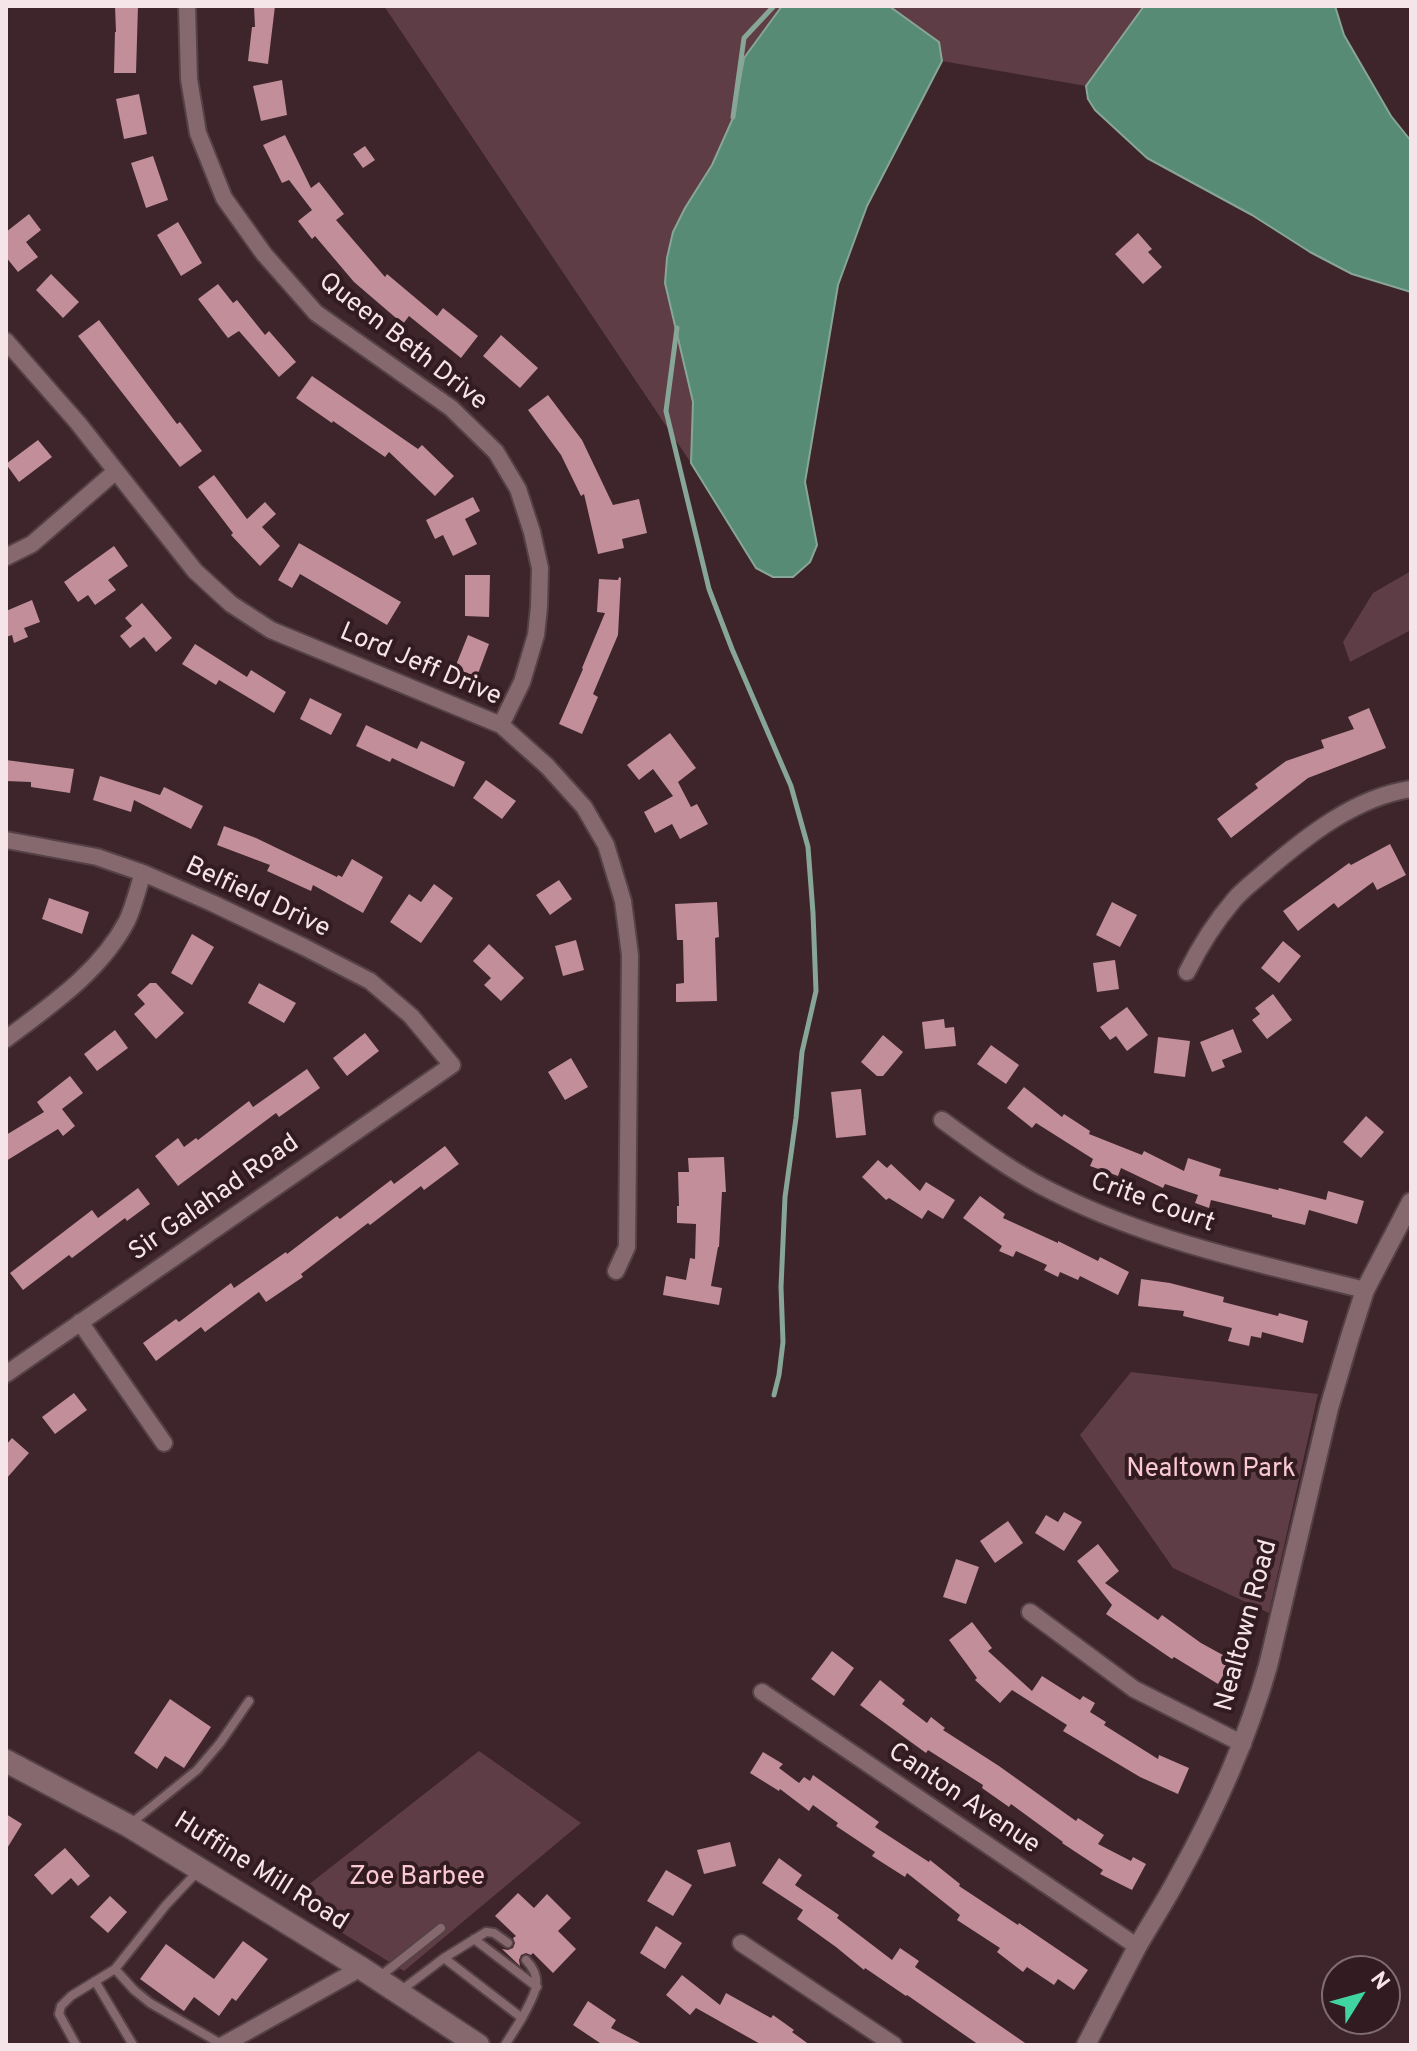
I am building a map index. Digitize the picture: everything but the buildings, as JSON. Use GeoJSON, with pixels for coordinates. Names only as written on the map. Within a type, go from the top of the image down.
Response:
{"type":"FeatureCollection","features":[{"type":"Feature","properties":{"kind":"main road","name":"Huffine Mill Road"},"geometry":{"type":"LineString","coordinates":[[6,1761],[129,1826],[369,1973],[478,2045]]}},
{"type":"Feature","properties":{"kind":"street","name":"Queen Beth Drive"},"geometry":{"type":"LineString","coordinates":[[187,6],[189,79],[198,133],[224,198],[264,254],[316,313],[451,408],[496,452],[518,489],[540,568],[539,607],[536,635],[522,682],[501,725]]}},
{"type":"Feature","properties":{"kind":"street","name":"Lord Jeff Drive"},"geometry":{"type":"LineString","coordinates":[[6,341],[61,402],[195,571],[231,604],[271,630],[501,725],[547,766],[584,807],[606,845],[623,901],[630,955],[627,1247],[616,1271]]}},
{"type":"Feature","properties":{"kind":"street"},"geometry":{"type":"LineString","coordinates":[[6,557],[32,544],[116,471]]}},
{"type":"Feature","properties":{"kind":"street"},"geometry":{"type":"LineString","coordinates":[[1187,972],[1202,942],[1236,897],[1304,838],[1354,808],[1394,791],[1411,789]]}},
{"type":"Feature","properties":{"kind":"street","name":"Belfield Drive"},"geometry":{"type":"LineString","coordinates":[[6,840],[97,857],[143,873],[304,947],[370,981],[411,1016],[452,1065]]}},
{"type":"Feature","properties":{"kind":"street"},"geometry":{"type":"LineString","coordinates":[[6,1039],[64,996],[107,953],[128,919],[143,873]]}},
{"type":"Feature","properties":{"kind":"street","name":"Sir Galahad Road"},"geometry":{"type":"LineString","coordinates":[[6,1374],[452,1065]]}},
{"type":"Feature","properties":{"kind":"street","name":"Crite Court"},"geometry":{"type":"LineString","coordinates":[[942,1120],[975,1145],[1053,1193],[1124,1224],[1210,1251],[1365,1290]]}},
{"type":"Feature","properties":{"kind":"street","name":"Nealtown Road"},"geometry":{"type":"LineString","coordinates":[[1086,2045],[1178,1878],[1243,1744],[1268,1666],[1329,1408],[1365,1290],[1411,1202]]}},
{"type":"Feature","properties":{"kind":"street"},"geometry":{"type":"LineString","coordinates":[[80,1322],[164,1443]]}},
{"type":"Feature","properties":{"kind":"street"},"geometry":{"type":"LineString","coordinates":[[1030,1612],[1134,1689],[1243,1744]]}},
{"type":"Feature","properties":{"kind":"street","name":"Canton Avenue"},"geometry":{"type":"LineString","coordinates":[[762,1692],[1138,1947]]}},
{"type":"Feature","properties":{"kind":"street"},"geometry":{"type":"LineString","coordinates":[[741,1943],[894,2045]]}},
{"type":"Feature","properties":{"kind":"street"},"geometry":{"type":"LineString","coordinates":[[223,2045],[369,1973]]}},
{"type":"Feature","properties":{"kind":"lane"},"geometry":{"type":"LineString","coordinates":[[129,1826],[197,1770],[249,1701]]}},
{"type":"Feature","properties":{"kind":"lane"},"geometry":{"type":"LineString","coordinates":[[76,2045],[59,2014],[61,2006],[71,1996],[115,1969],[199,1869]]}},
{"type":"Feature","properties":{"kind":"lane"},"geometry":{"type":"LineString","coordinates":[[369,1973],[441,1928]]}},
{"type":"Feature","properties":{"kind":"lane"},"geometry":{"type":"LineString","coordinates":[[399,1992],[444,1958],[486,1932],[494,1933],[508,1943]]}},
{"type":"Feature","properties":{"kind":"lane"},"geometry":{"type":"LineString","coordinates":[[474,1939],[537,1987]]}},
{"type":"Feature","properties":{"kind":"lane"},"geometry":{"type":"LineString","coordinates":[[444,1958],[522,2018]]}},
{"type":"Feature","properties":{"kind":"lane"},"geometry":{"type":"LineString","coordinates":[[505,2045],[537,1987],[535,1969],[526,1960]]}},
{"type":"Feature","properties":{"kind":"lane"},"geometry":{"type":"LineString","coordinates":[[115,1969],[150,2003],[223,2045]]}},
{"type":"Feature","properties":{"kind":"lane"},"geometry":{"type":"LineString","coordinates":[[95,1981],[133,2045]]}},
{"type":"Feature","properties":{"kind":"green space"},"geometry":{"type":"Polygon","coordinates":[[[384,6],[782,6],[744,58],[733,118],[712,165],[685,208],[665,283],[693,402],[691,463],[384,6]]]}},
{"type":"Feature","properties":{"kind":"green space"},"geometry":{"type":"Polygon","coordinates":[[[889,6],[1144,6],[1086,86],[942,61],[939,42],[889,6]]]}},
{"type":"Feature","properties":{"kind":"green space"},"geometry":{"type":"Polygon","coordinates":[[[1411,571],[1411,630],[1350,662],[1343,642],[1373,593],[1411,571]]]}},
{"type":"Feature","properties":{"kind":"green space","name":"Nealtown Park"},"geometry":{"type":"Polygon","coordinates":[[[1131,1372],[1318,1394],[1269,1613],[1173,1568],[1080,1435],[1131,1372]]]}},
{"type":"Feature","properties":{"kind":"green space","name":"Zoe Barbee"},"geometry":{"type":"Polygon","coordinates":[[[479,1751],[581,1823],[404,1971],[289,1900],[479,1751]]]}},
{"type":"Feature","properties":{"kind":"shaded area"},"geometry":{"type":"Polygon","coordinates":[[[782,6],[889,6],[939,42],[942,61],[867,206],[838,285],[805,482],[817,545],[810,562],[793,577],[773,577],[756,568],[691,463],[693,402],[665,283],[673,232],[712,165],[733,118],[744,58],[782,6]]]}},
{"type":"Feature","properties":{"kind":"shaded area"},"geometry":{"type":"Polygon","coordinates":[[[1144,6],[1335,6],[1344,35],[1391,116],[1411,141],[1411,292],[1352,274],[1310,252],[1252,215],[1147,158],[1095,110],[1088,99],[1086,86],[1144,6]]]}},
{"type":"Feature","properties":{"kind":"waterway"},"geometry":{"type":"LineString","coordinates":[[733,117],[744,38],[774,6]]}},
{"type":"Feature","properties":{"kind":"waterway"},"geometry":{"type":"LineString","coordinates":[[677,328],[666,411],[709,589],[791,786],[808,847],[816,991],[802,1052],[785,1197],[781,1287],[783,1342],[774,1395]]}}]}
